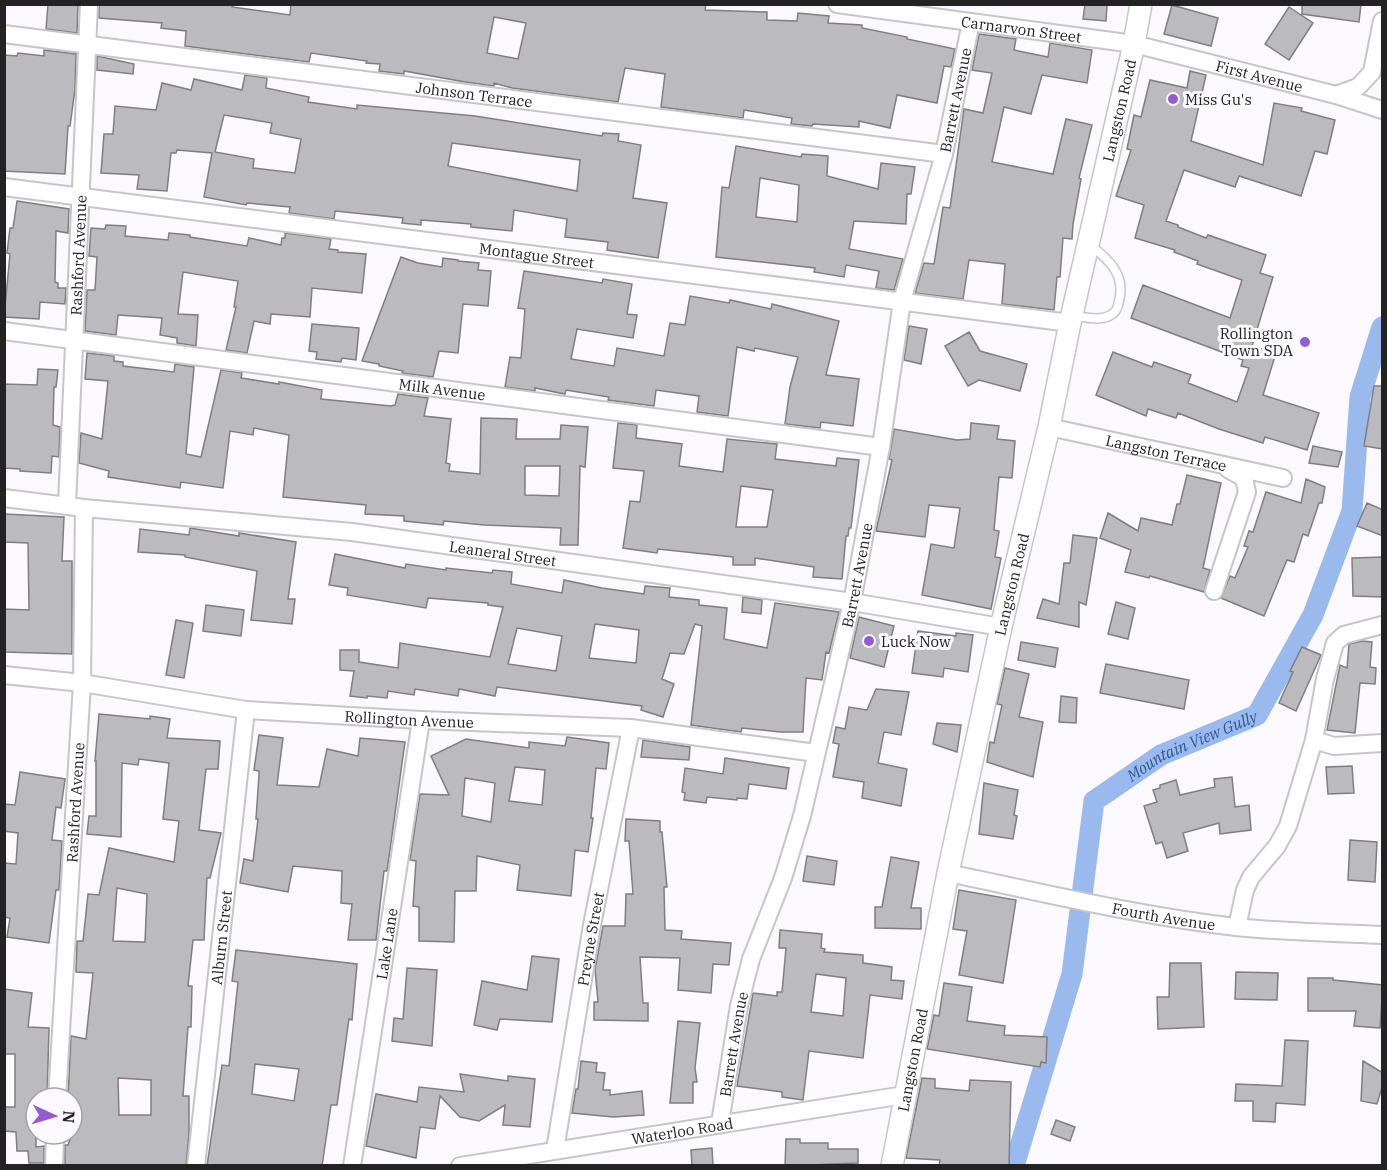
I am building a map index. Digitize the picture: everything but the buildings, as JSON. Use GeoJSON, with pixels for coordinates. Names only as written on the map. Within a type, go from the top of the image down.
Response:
{"type":"FeatureCollection","features":[{"type":"Feature","properties":{"kind":"street","name":"Rashford Avenue"},"geometry":{"type":"LineString","coordinates":[[67,505],[89,4]]}},
{"type":"Feature","properties":{"kind":"street","name":"Carnarvon Street"},"geometry":{"type":"LineString","coordinates":[[837,4],[1134,44]]}},
{"type":"Feature","properties":{"kind":"street","name":"Langston Road"},"geometry":{"type":"LineString","coordinates":[[892,1166],[948,873],[1001,627],[1049,427],[1141,4]]}},
{"type":"Feature","properties":{"kind":"street"},"geometry":{"type":"LineString","coordinates":[[1336,95],[1358,87],[1372,72],[1383,21]]}},
{"type":"Feature","properties":{"kind":"street","name":"Barrett Avenue"},"geometry":{"type":"LineString","coordinates":[[720,1123],[739,1006],[750,959],[783,878],[802,816],[852,602],[881,447],[902,301],[944,154],[971,22]]}},
{"type":"Feature","properties":{"kind":"street","name":"Johnson Terrace"},"geometry":{"type":"LineString","coordinates":[[4,34],[944,154]]}},
{"type":"Feature","properties":{"kind":"street","name":"First Avenue"},"geometry":{"type":"LineString","coordinates":[[1134,44],[1336,95],[1383,110]]}},
{"type":"Feature","properties":{"kind":"street","name":"Montague Street"},"geometry":{"type":"LineString","coordinates":[[4,187],[902,301],[1071,319]]}},
{"type":"Feature","properties":{"kind":"street","name":"Milk Avenue"},"geometry":{"type":"LineString","coordinates":[[4,331],[881,447]]}},
{"type":"Feature","properties":{"kind":"street","name":"Langston Terrace"},"geometry":{"type":"LineString","coordinates":[[1049,427],[1283,478]]}},
{"type":"Feature","properties":{"kind":"street"},"geometry":{"type":"LineString","coordinates":[[1214,591],[1248,492],[1244,478],[1220,464]]}},
{"type":"Feature","properties":{"kind":"street","name":"Leaneral Street"},"geometry":{"type":"LineString","coordinates":[[4,498],[84,508],[352,532],[852,602],[1001,627]]}},
{"type":"Feature","properties":{"kind":"street","name":"Rashford Avenue"},"geometry":{"type":"LineString","coordinates":[[58,1086],[82,683],[84,508]]}},
{"type":"Feature","properties":{"kind":"street"},"geometry":{"type":"LineString","coordinates":[[1237,927],[1245,890],[1251,877],[1277,846],[1288,826],[1314,740],[1325,679],[1335,643],[1344,635],[1383,625]]}},
{"type":"Feature","properties":{"kind":"street","name":"Rollington Avenue"},"geometry":{"type":"LineString","coordinates":[[4,675],[82,683],[246,710],[421,720],[631,728],[816,753]]}},
{"type":"Feature","properties":{"kind":"street","name":"Alburn Street"},"geometry":{"type":"LineString","coordinates":[[196,1166],[246,710]]}},
{"type":"Feature","properties":{"kind":"street","name":"Lake Lane"},"geometry":{"type":"LineString","coordinates":[[352,1166],[421,720]]}},
{"type":"Feature","properties":{"kind":"street","name":"Preyne Street"},"geometry":{"type":"LineString","coordinates":[[555,1150],[592,925],[631,728]]}},
{"type":"Feature","properties":{"kind":"street"},"geometry":{"type":"LineString","coordinates":[[1314,740],[1334,746],[1383,743]]}},
{"type":"Feature","properties":{"kind":"street","name":"Fourth Avenue"},"geometry":{"type":"LineString","coordinates":[[948,873],[1067,897],[1107,908],[1237,927],[1383,935]]}},
{"type":"Feature","properties":{"kind":"street","name":"Waterloo Road"},"geometry":{"type":"LineString","coordinates":[[460,1166],[904,1095]]}},
{"type":"Feature","properties":{"kind":"street"},"geometry":{"type":"LineString","coordinates":[[54,1166],[55,1146]]}},
{"type":"Feature","properties":{"kind":"lane"},"geometry":{"type":"LineString","coordinates":[[1071,319],[1110,316],[1117,310],[1122,290],[1118,272],[1106,257],[1089,243]]}},
{"type":"Feature","properties":{"kind":"waterway","name":"Mountain View Gully"},"geometry":{"type":"LineString","coordinates":[[1014,1166],[1072,974],[1094,801],[1161,755],[1257,715],[1313,615],[1352,511],[1360,397],[1382,327]]}},
{"type":"Feature","properties":{"kind":"place","name":"Miss Gu's"},"geometry":{"type":"Point","coordinates":[1173,99]}},
{"type":"Feature","properties":{"kind":"place","name":"Rollington Town SDA"},"geometry":{"type":"Point","coordinates":[1305,342]}},
{"type":"Feature","properties":{"kind":"place","name":"Luck Now"},"geometry":{"type":"Point","coordinates":[869,641]}}]}
